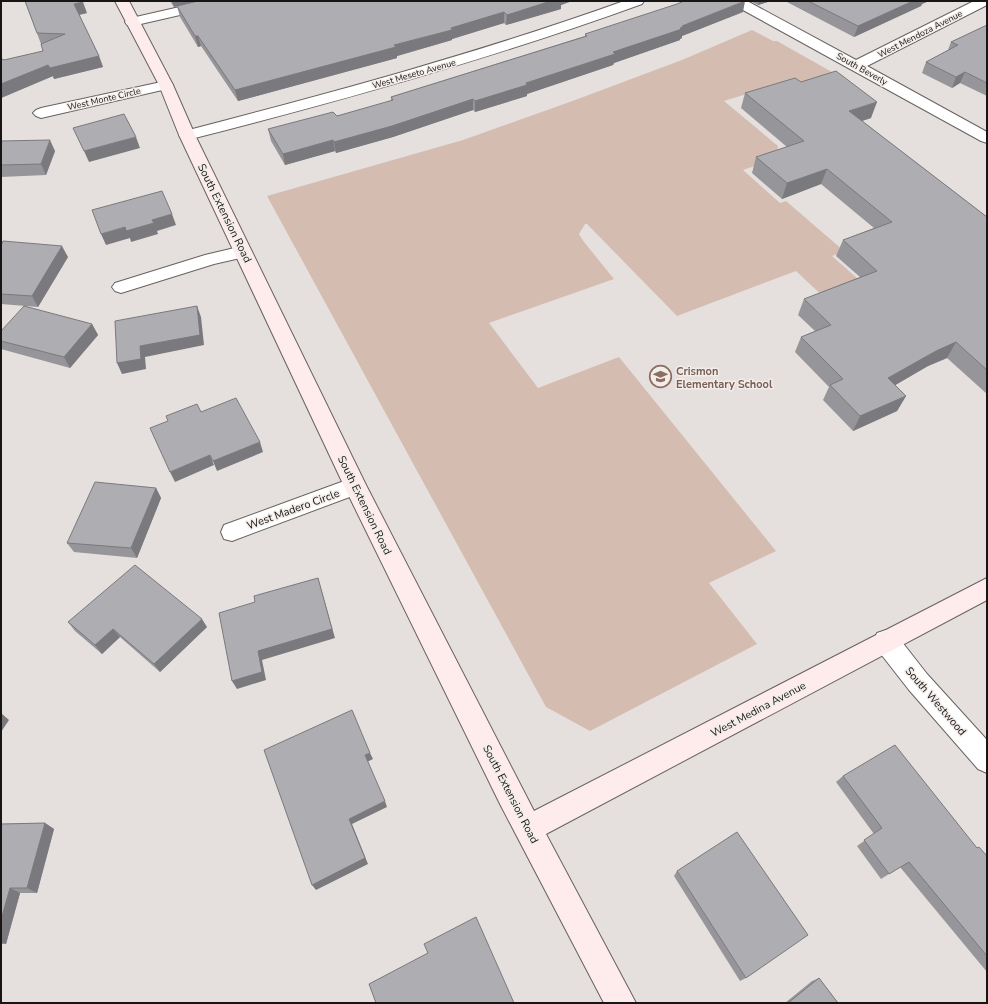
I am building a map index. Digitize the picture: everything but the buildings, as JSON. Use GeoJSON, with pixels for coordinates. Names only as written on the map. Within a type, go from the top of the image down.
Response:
{"type":"FeatureCollection","features":[{"type":"Feature","properties":{"kind":"street","name":"South Extension Road"},"geometry":{"type":"LineString","coordinates":[[122,1],[166,85],[187,135],[355,486],[528,829],[620,1003]]}},
{"type":"Feature","properties":{"kind":"street"},"geometry":{"type":"LineString","coordinates":[[132,22],[224,1]]}},
{"type":"Feature","properties":{"kind":"street","name":"West Meseto Avenue"},"geometry":{"type":"LineString","coordinates":[[187,135],[329,99],[449,64],[580,22],[636,1]]}},
{"type":"Feature","properties":{"kind":"street","name":"South Beverly"},"geometry":{"type":"LineString","coordinates":[[737,1],[987,138]]}},
{"type":"Feature","properties":{"kind":"street","name":"West Mendoza Avenue"},"geometry":{"type":"LineString","coordinates":[[856,66],[984,1]]}},
{"type":"Feature","properties":{"kind":"street","name":"West Monte Circle"},"geometry":{"type":"LineString","coordinates":[[41,113],[166,85]]}},
{"type":"Feature","properties":{"kind":"street"},"geometry":{"type":"LineString","coordinates":[[121,287],[212,259],[243,252]]}},
{"type":"Feature","properties":{"kind":"street","name":"West Madero Circle"},"geometry":{"type":"LineString","coordinates":[[232,532],[355,486]]}},
{"type":"Feature","properties":{"kind":"street","name":"West Medina Avenue"},"geometry":{"type":"LineString","coordinates":[[528,829],[987,588]]}},
{"type":"Feature","properties":{"kind":"street","name":"South Westwood"},"geometry":{"type":"LineString","coordinates":[[886,641],[918,682],[987,760]]}},
{"type":"Feature","properties":{"kind":"shaded area"},"geometry":{"type":"Polygon","coordinates":[[[752,30],[773,41],[777,41],[839,76],[797,87],[789,81],[724,101],[778,146],[777,153],[781,157],[743,170],[780,203],[786,201],[844,251],[832,256],[884,302],[828,301],[796,271],[677,316],[587,224],[585,224],[579,234],[614,279],[489,323],[538,388],[619,357],[776,551],[709,583],[757,644],[590,731],[546,707],[267,196],[463,140],[682,60],[752,30]]]}},
{"type":"Feature","properties":{"kind":"place","name":"Crismon Elementary School"},"geometry":{"type":"Point","coordinates":[661,377]}}]}
